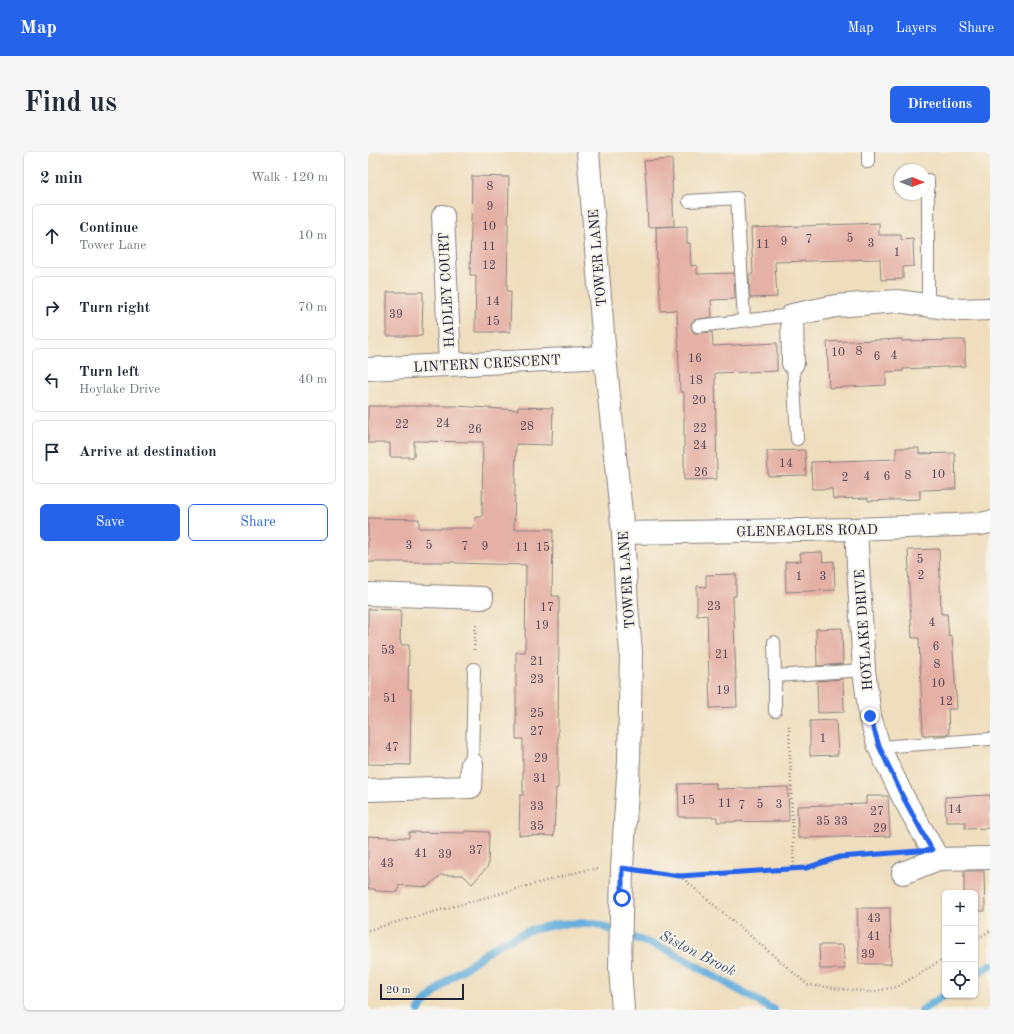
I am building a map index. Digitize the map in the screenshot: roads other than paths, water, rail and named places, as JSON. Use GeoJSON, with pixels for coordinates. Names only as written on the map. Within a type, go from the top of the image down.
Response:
{"type":"FeatureCollection","features":[{"type":"Feature","properties":{"kind":"street","name":"TOWER LANE"},"geometry":{"type":"LineString","coordinates":[[588,152],[605,357],[623,533],[631,652],[629,761],[622,868],[620,967],[622,1010]]}},
{"type":"Feature","properties":{"kind":"street","name":"HADLEY COURT"},"geometry":{"type":"LineString","coordinates":[[443,216],[450,364]]}},
{"type":"Feature","properties":{"kind":"street"},"geometry":{"type":"LineString","coordinates":[[794,363],[792,315],[836,306],[897,301],[961,310],[990,309]]}},
{"type":"Feature","properties":{"kind":"street","name":"LINTERN CRESCENT"},"geometry":{"type":"LineString","coordinates":[[368,369],[605,357]]}},
{"type":"Feature","properties":{"kind":"street","name":"GLENEAGLES ROAD"},"geometry":{"type":"LineString","coordinates":[[623,533],[856,529],[980,524],[990,522]]}},
{"type":"Feature","properties":{"kind":"street","name":"HOYLAKE DRIVE"},"geometry":{"type":"LineString","coordinates":[[856,529],[864,670],[870,716],[879,746],[903,797],[938,859]]}},
{"type":"Feature","properties":{"kind":"street"},"geometry":{"type":"LineString","coordinates":[[368,594],[482,598]]}},
{"type":"Feature","properties":{"kind":"street"},"geometry":{"type":"LineString","coordinates":[[368,790],[471,787],[472,764]]}},
{"type":"Feature","properties":{"kind":"street"},"geometry":{"type":"LineString","coordinates":[[903,873],[938,859],[988,858]]}},
{"type":"Feature","properties":{"kind":"lane"},"geometry":{"type":"LineString","coordinates":[[689,201],[738,198],[744,320]]}},
{"type":"Feature","properties":{"kind":"lane"},"geometry":{"type":"LineString","coordinates":[[928,200],[928,306]]}},
{"type":"Feature","properties":{"kind":"lane"},"geometry":{"type":"LineString","coordinates":[[698,326],[792,315]]}},
{"type":"Feature","properties":{"kind":"lane"},"geometry":{"type":"LineString","coordinates":[[794,363],[797,439]]}},
{"type":"Feature","properties":{"kind":"lane"},"geometry":{"type":"LineString","coordinates":[[774,642],[775,711]]}},
{"type":"Feature","properties":{"kind":"lane"},"geometry":{"type":"LineString","coordinates":[[472,764],[474,669]]}},
{"type":"Feature","properties":{"kind":"lane"},"geometry":{"type":"LineString","coordinates":[[775,676],[864,670]]}},
{"type":"Feature","properties":{"kind":"lane"},"geometry":{"type":"LineString","coordinates":[[879,746],[990,739]]}},
{"type":"Feature","properties":{"kind":"waterway","name":"Siston Brook"},"geometry":{"type":"LineString","coordinates":[[419,1010],[423,1004],[448,980],[497,945],[531,930],[559,924],[593,923],[668,950],[774,1010]]}},
{"type":"Feature","properties":{"kind":"waterway","name":"Siston Brook"},"geometry":{"type":"LineString","coordinates":[[978,973],[990,965]]}},
{"type":"Feature","properties":{"kind":"waterway","name":"Siston Brook"},"geometry":{"type":"LineString","coordinates":[[922,1010],[942,997]]}}]}
